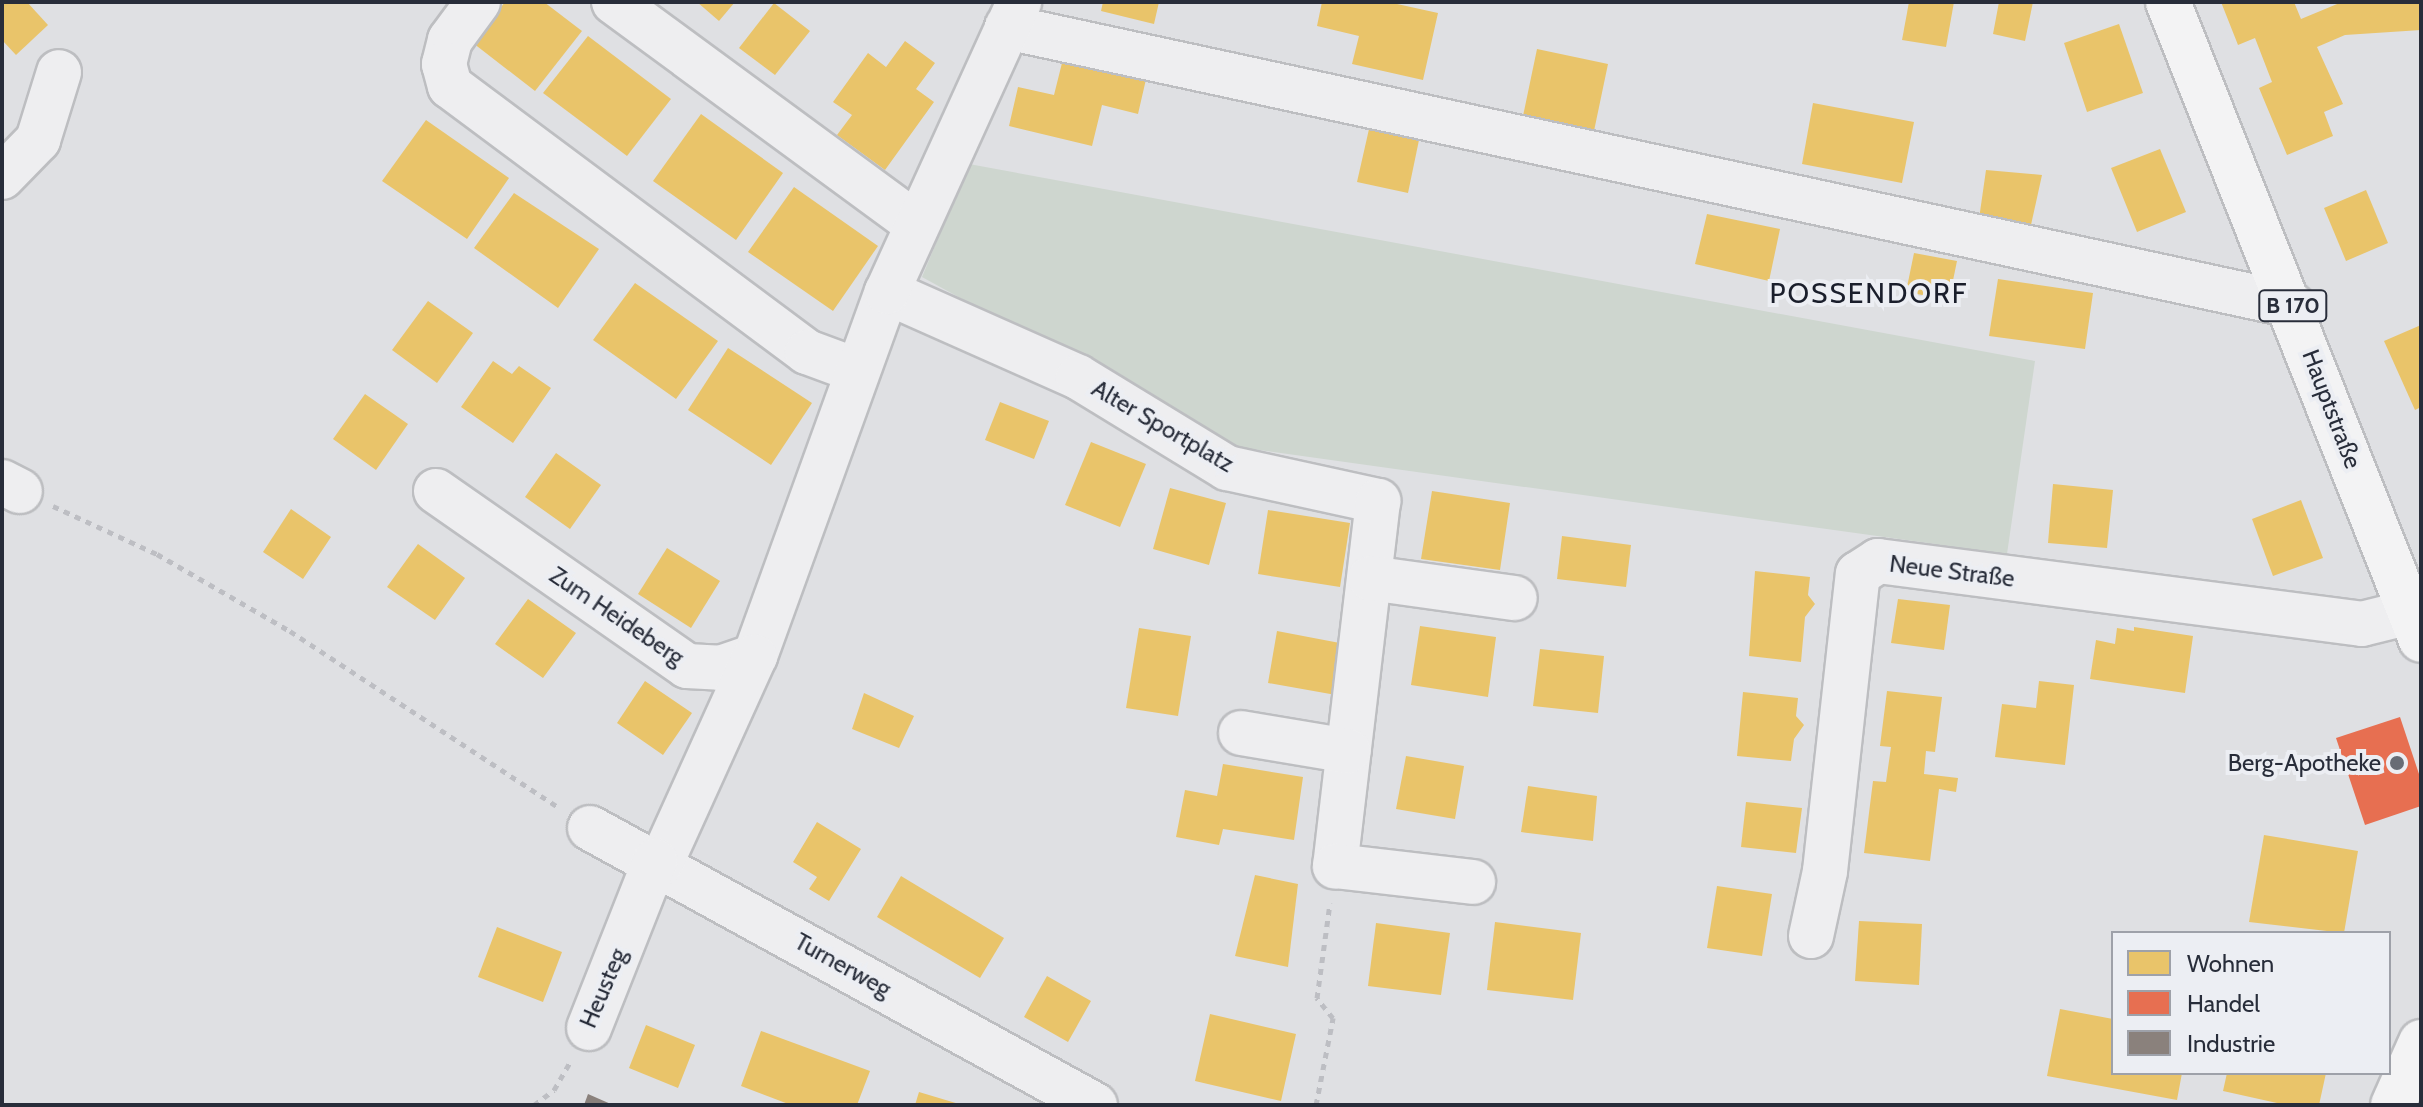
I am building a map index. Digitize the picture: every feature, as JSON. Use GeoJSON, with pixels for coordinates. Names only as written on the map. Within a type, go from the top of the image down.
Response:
{"type":"FeatureCollection","features":[{"type":"Feature","properties":{"kind":"main road","name":"Hauptstraße"},"geometry":{"type":"LineString","coordinates":[[2168,2],[2292,305],[2416,626]]}},
{"type":"Feature","properties":{"kind":"main road"},"geometry":{"type":"LineString","coordinates":[[2393,1105],[2421,1042]]}},
{"type":"Feature","properties":{"kind":"street"},"geometry":{"type":"LineString","coordinates":[[478,2],[450,40],[444,64],[450,86],[807,352],[856,370]]}},
{"type":"Feature","properties":{"kind":"street"},"geometry":{"type":"LineString","coordinates":[[614,2],[916,224]]}},
{"type":"Feature","properties":{"kind":"street"},"geometry":{"type":"LineString","coordinates":[[755,656],[856,370],[887,292],[1013,15],[2292,305]]}},
{"type":"Feature","properties":{"kind":"street"},"geometry":{"type":"LineString","coordinates":[[2,177],[38,140],[59,72]]}},
{"type":"Feature","properties":{"kind":"street","name":"Alter Sportplatz"},"geometry":{"type":"LineString","coordinates":[[887,292],[1078,377],[1227,468],[1378,501],[1335,866]]}},
{"type":"Feature","properties":{"kind":"street","name":"Zum Heideberg"},"geometry":{"type":"LineString","coordinates":[[436,491],[687,666],[720,668],[755,656]]}},
{"type":"Feature","properties":{"kind":"street","name":"Neue Straße"},"geometry":{"type":"LineString","coordinates":[[1811,936],[1825,871],[1858,574],[1878,561],[2362,624],[2416,626]]}},
{"type":"Feature","properties":{"kind":"street"},"geometry":{"type":"LineString","coordinates":[[1370,578],[1515,598]]}},
{"type":"Feature","properties":{"kind":"street","name":"Heusteg"},"geometry":{"type":"LineString","coordinates":[[589,1028],[658,862],[755,656]]}},
{"type":"Feature","properties":{"kind":"street"},"geometry":{"type":"LineString","coordinates":[[1241,733],[1349,751]]}},
{"type":"Feature","properties":{"kind":"street","name":"Turnerweg"},"geometry":{"type":"LineString","coordinates":[[590,828],[658,862],[1095,1105]]}},
{"type":"Feature","properties":{"kind":"street"},"geometry":{"type":"LineString","coordinates":[[1335,866],[1473,882]]}},
{"type":"Feature","properties":{"kind":"path"},"geometry":{"type":"LineString","coordinates":[[11,487],[157,554],[290,631],[590,828]]}},
{"type":"Feature","properties":{"kind":"path"},"geometry":{"type":"LineString","coordinates":[[1316,1105],[1333,1018],[1317,998],[1335,866]]}},
{"type":"Feature","properties":{"kind":"path","name":"Heusteg"},"geometry":{"type":"LineString","coordinates":[[534,1105],[554,1090],[589,1028]]}},
{"type":"Feature","properties":{"kind":"shaded area"},"geometry":{"type":"Polygon","coordinates":[[[969,164],[2035,361],[2007,554],[1230,446],[922,277],[969,164]]]}},
{"type":"Feature","properties":{"kind":"building: Wohnen"},"geometry":{"type":"Polygon","coordinates":[[[2,2],[27,2],[48,25],[16,55],[2,40],[2,2]]]}},
{"type":"Feature","properties":{"kind":"building: Wohnen"},"geometry":{"type":"Polygon","coordinates":[[[505,2],[544,2],[582,31],[535,91],[473,43],[505,2]]]}},
{"type":"Feature","properties":{"kind":"building: Wohnen"},"geometry":{"type":"Polygon","coordinates":[[[697,2],[735,2],[719,21],[697,2]]]}},
{"type":"Feature","properties":{"kind":"building: Wohnen"},"geometry":{"type":"Polygon","coordinates":[[[1103,2],[1159,2],[1154,24],[1101,11],[1103,2]]]}},
{"type":"Feature","properties":{"kind":"building: Wohnen"},"geometry":{"type":"Polygon","coordinates":[[[1322,2],[1388,2],[1438,13],[1423,80],[1352,64],[1359,36],[1317,26],[1322,2]]]}},
{"type":"Feature","properties":{"kind":"building: Wohnen"},"geometry":{"type":"Polygon","coordinates":[[[1909,2],[1954,2],[1946,47],[1902,40],[1909,2]]]}},
{"type":"Feature","properties":{"kind":"building: Wohnen"},"geometry":{"type":"Polygon","coordinates":[[[1999,2],[2033,2],[2025,41],[1993,34],[1999,2]]]}},
{"type":"Feature","properties":{"kind":"building: Wohnen"},"geometry":{"type":"Polygon","coordinates":[[[2221,2],[2294,2],[2301,19],[2342,2],[2421,2],[2421,30],[2345,35],[2317,47],[2343,104],[2324,112],[2333,136],[2287,155],[2259,88],[2272,82],[2255,38],[2238,45],[2221,2]]]}},
{"type":"Feature","properties":{"kind":"building: Wohnen"},"geometry":{"type":"Polygon","coordinates":[[[774,3],[810,31],[775,75],[739,48],[774,3]]]}},
{"type":"Feature","properties":{"kind":"building: Wohnen"},"geometry":{"type":"Polygon","coordinates":[[[2119,24],[2143,93],[2087,112],[2064,43],[2119,24]]]}},
{"type":"Feature","properties":{"kind":"building: Wohnen"},"geometry":{"type":"Polygon","coordinates":[[[588,36],[671,99],[627,156],[543,93],[588,36]]]}},
{"type":"Feature","properties":{"kind":"building: Wohnen"},"geometry":{"type":"Polygon","coordinates":[[[905,41],[935,63],[916,89],[934,102],[885,170],[837,135],[852,115],[833,102],[868,53],[886,67],[905,41]]]}},
{"type":"Feature","properties":{"kind":"building: Wohnen"},"geometry":{"type":"Polygon","coordinates":[[[1537,49],[1608,64],[1594,131],[1523,116],[1537,49]]]}},
{"type":"Feature","properties":{"kind":"building: Wohnen"},"geometry":{"type":"Polygon","coordinates":[[[1064,55],[1147,75],[1138,114],[1102,105],[1092,146],[1009,126],[1018,87],[1054,95],[1064,55]]]}},
{"type":"Feature","properties":{"kind":"building: Wohnen"},"geometry":{"type":"Polygon","coordinates":[[[1813,103],[1914,122],[1902,183],[1802,164],[1813,103]]]}},
{"type":"Feature","properties":{"kind":"building: Wohnen"},"geometry":{"type":"Polygon","coordinates":[[[701,114],[783,173],[736,240],[653,181],[701,114]]]}},
{"type":"Feature","properties":{"kind":"building: Wohnen"},"geometry":{"type":"Polygon","coordinates":[[[426,120],[509,178],[467,239],[382,181],[426,120]]]}},
{"type":"Feature","properties":{"kind":"building: Wohnen"},"geometry":{"type":"Polygon","coordinates":[[[1369,129],[1419,140],[1408,193],[1357,182],[1369,129]]]}},
{"type":"Feature","properties":{"kind":"building: Wohnen"},"geometry":{"type":"Polygon","coordinates":[[[2160,149],[2186,212],[2137,232],[2111,168],[2160,149]]]}},
{"type":"Feature","properties":{"kind":"building: Wohnen"},"geometry":{"type":"Polygon","coordinates":[[[1986,170],[2042,175],[2031,225],[1979,219],[1986,170]]]}},
{"type":"Feature","properties":{"kind":"building: Wohnen"},"geometry":{"type":"Polygon","coordinates":[[[794,187],[878,246],[833,311],[748,252],[794,187]]]}},
{"type":"Feature","properties":{"kind":"building: Wohnen"},"geometry":{"type":"Polygon","coordinates":[[[2366,190],[2388,243],[2346,261],[2324,208],[2366,190]]]}},
{"type":"Feature","properties":{"kind":"building: Wohnen"},"geometry":{"type":"Polygon","coordinates":[[[514,193],[599,249],[558,308],[474,248],[514,193]]]}},
{"type":"Feature","properties":{"kind":"building: Wohnen"},"geometry":{"type":"Polygon","coordinates":[[[1707,214],[1780,229],[1769,281],[1695,264],[1707,214]]]}},
{"type":"Feature","properties":{"kind":"building: Wohnen"},"geometry":{"type":"Polygon","coordinates":[[[1914,253],[1957,261],[1949,300],[1906,292],[1914,253]]]}},
{"type":"Feature","properties":{"kind":"building: Wohnen"},"geometry":{"type":"Polygon","coordinates":[[[1998,279],[2093,293],[2085,349],[1989,336],[1998,279]]]}},
{"type":"Feature","properties":{"kind":"building: Wohnen"},"geometry":{"type":"Polygon","coordinates":[[[635,283],[718,341],[676,399],[593,340],[635,283]]]}},
{"type":"Feature","properties":{"kind":"building: Wohnen"},"geometry":{"type":"Polygon","coordinates":[[[428,301],[473,333],[437,383],[392,350],[428,301]]]}},
{"type":"Feature","properties":{"kind":"building: Wohnen"},"geometry":{"type":"Polygon","coordinates":[[[2421,325],[2421,407],[2415,410],[2384,341],[2421,325]]]}},
{"type":"Feature","properties":{"kind":"building: Wohnen"},"geometry":{"type":"Polygon","coordinates":[[[728,348],[812,403],[771,465],[688,410],[728,348]]]}},
{"type":"Feature","properties":{"kind":"building: Wohnen"},"geometry":{"type":"Polygon","coordinates":[[[493,361],[512,374],[519,366],[551,388],[513,443],[461,407],[493,361]]]}},
{"type":"Feature","properties":{"kind":"building: Wohnen"},"geometry":{"type":"Polygon","coordinates":[[[365,394],[408,424],[376,470],[333,439],[365,394]]]}},
{"type":"Feature","properties":{"kind":"building: Wohnen"},"geometry":{"type":"Polygon","coordinates":[[[1000,402],[1049,421],[1034,459],[985,440],[1000,402]]]}},
{"type":"Feature","properties":{"kind":"building: Wohnen"},"geometry":{"type":"Polygon","coordinates":[[[1091,442],[1146,464],[1120,527],[1065,505],[1091,442]]]}},
{"type":"Feature","properties":{"kind":"building: Wohnen"},"geometry":{"type":"Polygon","coordinates":[[[556,453],[601,485],[570,529],[525,497],[556,453]]]}},
{"type":"Feature","properties":{"kind":"building: Wohnen"},"geometry":{"type":"Polygon","coordinates":[[[2053,484],[2113,490],[2107,548],[2048,543],[2053,484]]]}},
{"type":"Feature","properties":{"kind":"building: Wohnen"},"geometry":{"type":"Polygon","coordinates":[[[1170,488],[1226,503],[1209,565],[1153,549],[1170,488]]]}},
{"type":"Feature","properties":{"kind":"building: Wohnen"},"geometry":{"type":"Polygon","coordinates":[[[1432,491],[1510,503],[1500,570],[1421,559],[1432,491]]]}},
{"type":"Feature","properties":{"kind":"building: Wohnen"},"geometry":{"type":"Polygon","coordinates":[[[2301,500],[2323,558],[2273,576],[2252,519],[2301,500]]]}},
{"type":"Feature","properties":{"kind":"building: Wohnen"},"geometry":{"type":"Polygon","coordinates":[[[291,509],[331,537],[303,579],[263,552],[291,509]]]}},
{"type":"Feature","properties":{"kind":"building: Wohnen"},"geometry":{"type":"Polygon","coordinates":[[[1268,510],[1350,523],[1340,587],[1258,574],[1268,510]]]}},
{"type":"Feature","properties":{"kind":"building: Wohnen"},"geometry":{"type":"Polygon","coordinates":[[[1562,536],[1631,545],[1626,587],[1557,579],[1562,536]]]}},
{"type":"Feature","properties":{"kind":"building: Wohnen"},"geometry":{"type":"Polygon","coordinates":[[[418,544],[465,578],[435,620],[387,587],[418,544]]]}},
{"type":"Feature","properties":{"kind":"building: Wohnen"},"geometry":{"type":"Polygon","coordinates":[[[667,548],[720,581],[691,628],[638,594],[667,548]]]}},
{"type":"Feature","properties":{"kind":"building: Wohnen"},"geometry":{"type":"Polygon","coordinates":[[[1755,571],[1810,577],[1808,595],[1815,604],[1805,617],[1801,662],[1749,656],[1755,571]]]}},
{"type":"Feature","properties":{"kind":"building: Wohnen"},"geometry":{"type":"Polygon","coordinates":[[[528,599],[576,633],[543,678],[495,644],[528,599]]]}},
{"type":"Feature","properties":{"kind":"building: Wohnen"},"geometry":{"type":"Polygon","coordinates":[[[1898,599],[1950,605],[1944,650],[1891,643],[1898,599]]]}},
{"type":"Feature","properties":{"kind":"building: Wohnen"},"geometry":{"type":"Polygon","coordinates":[[[1420,626],[1496,637],[1488,697],[1411,685],[1420,626]]]}},
{"type":"Feature","properties":{"kind":"building: Wohnen"},"geometry":{"type":"Polygon","coordinates":[[[2134,627],[2193,636],[2185,693],[2090,679],[2096,640],[2115,644],[2117,628],[2134,631],[2134,627]]]}},
{"type":"Feature","properties":{"kind":"building: Wohnen"},"geometry":{"type":"Polygon","coordinates":[[[1139,628],[1191,636],[1178,716],[1126,708],[1139,628]]]}},
{"type":"Feature","properties":{"kind":"building: Wohnen"},"geometry":{"type":"Polygon","coordinates":[[[1277,631],[1345,644],[1336,695],[1268,683],[1277,631]]]}},
{"type":"Feature","properties":{"kind":"building: Wohnen"},"geometry":{"type":"Polygon","coordinates":[[[1540,649],[1604,656],[1598,713],[1533,706],[1540,649]]]}},
{"type":"Feature","properties":{"kind":"building: Wohnen"},"geometry":{"type":"Polygon","coordinates":[[[645,681],[692,713],[663,755],[617,723],[645,681]]]}},
{"type":"Feature","properties":{"kind":"building: Wohnen"},"geometry":{"type":"Polygon","coordinates":[[[2039,681],[2074,685],[2065,765],[1995,757],[2002,704],[2036,708],[2039,681]]]}},
{"type":"Feature","properties":{"kind":"building: Wohnen"},"geometry":{"type":"Polygon","coordinates":[[[1887,691],[1942,697],[1935,752],[1926,751],[1924,774],[1958,778],[1956,792],[1939,789],[1930,861],[1864,853],[1873,781],[1886,782],[1891,747],[1880,746],[1887,691]]]}},
{"type":"Feature","properties":{"kind":"building: Wohnen"},"geometry":{"type":"Polygon","coordinates":[[[1743,692],[1798,698],[1796,716],[1804,725],[1794,739],[1791,761],[1737,756],[1743,692]]]}},
{"type":"Feature","properties":{"kind":"building: Wohnen"},"geometry":{"type":"Polygon","coordinates":[[[864,693],[914,716],[899,748],[852,729],[864,693]]]}},
{"type":"Feature","properties":{"kind":"building: Wohnen"},"geometry":{"type":"Polygon","coordinates":[[[1406,756],[1464,766],[1455,819],[1396,809],[1406,756]]]}},
{"type":"Feature","properties":{"kind":"building: Wohnen"},"geometry":{"type":"Polygon","coordinates":[[[1223,764],[1303,777],[1294,840],[1223,829],[1219,845],[1176,837],[1185,790],[1217,796],[1223,764]]]}},
{"type":"Feature","properties":{"kind":"building: Wohnen"},"geometry":{"type":"Polygon","coordinates":[[[1528,786],[1597,796],[1593,841],[1521,832],[1528,786]]]}},
{"type":"Feature","properties":{"kind":"building: Wohnen"},"geometry":{"type":"Polygon","coordinates":[[[1746,802],[1802,808],[1796,853],[1741,847],[1746,802]]]}},
{"type":"Feature","properties":{"kind":"building: Wohnen"},"geometry":{"type":"Polygon","coordinates":[[[817,822],[861,849],[829,901],[809,889],[817,877],[793,862],[817,822]]]}},
{"type":"Feature","properties":{"kind":"building: Wohnen"},"geometry":{"type":"Polygon","coordinates":[[[2264,835],[2358,851],[2344,931],[2249,922],[2264,835]]]}},
{"type":"Feature","properties":{"kind":"building: Wohnen"},"geometry":{"type":"Polygon","coordinates":[[[1255,875],[1298,884],[1288,967],[1235,956],[1255,875]]]}},
{"type":"Feature","properties":{"kind":"building: Wohnen"},"geometry":{"type":"Polygon","coordinates":[[[901,876],[1004,938],[980,978],[877,917],[901,876]]]}},
{"type":"Feature","properties":{"kind":"building: Wohnen"},"geometry":{"type":"Polygon","coordinates":[[[1717,886],[1772,894],[1762,956],[1707,948],[1717,886]]]}},
{"type":"Feature","properties":{"kind":"building: Wohnen"},"geometry":{"type":"Polygon","coordinates":[[[1859,921],[1922,924],[1919,985],[1855,981],[1859,921]]]}},
{"type":"Feature","properties":{"kind":"building: Wohnen"},"geometry":{"type":"Polygon","coordinates":[[[1495,922],[1581,933],[1573,1000],[1487,990],[1495,922]]]}},
{"type":"Feature","properties":{"kind":"building: Wohnen"},"geometry":{"type":"Polygon","coordinates":[[[1376,923],[1450,933],[1441,995],[1368,986],[1376,923]]]}},
{"type":"Feature","properties":{"kind":"building: Wohnen"},"geometry":{"type":"Polygon","coordinates":[[[497,927],[562,952],[543,1002],[478,977],[497,927]]]}},
{"type":"Feature","properties":{"kind":"building: Wohnen"},"geometry":{"type":"Polygon","coordinates":[[[1047,976],[1091,1001],[1068,1042],[1024,1017],[1047,976]]]}},
{"type":"Feature","properties":{"kind":"building: Wohnen"},"geometry":{"type":"Polygon","coordinates":[[[2060,1009],[2111,1019],[2111,1075],[2182,1075],[2177,1100],[2047,1076],[2060,1009]]]}},
{"type":"Feature","properties":{"kind":"building: Wohnen"},"geometry":{"type":"Polygon","coordinates":[[[1210,1014],[1296,1034],[1281,1101],[1195,1081],[1210,1014]]]}},
{"type":"Feature","properties":{"kind":"building: Wohnen"},"geometry":{"type":"Polygon","coordinates":[[[646,1025],[695,1045],[678,1088],[629,1068],[646,1025]]]}},
{"type":"Feature","properties":{"kind":"building: Wohnen"},"geometry":{"type":"Polygon","coordinates":[[[761,1031],[870,1071],[857,1105],[791,1105],[741,1086],[761,1031]]]}},
{"type":"Feature","properties":{"kind":"building: Wohnen"},"geometry":{"type":"Polygon","coordinates":[[[2227,1075],[2326,1075],[2319,1105],[2286,1105],[2223,1091],[2227,1075]]]}},
{"type":"Feature","properties":{"kind":"building: Wohnen"},"geometry":{"type":"Polygon","coordinates":[[[919,1092],[959,1104],[959,1105],[915,1105],[919,1092]]]}},
{"type":"Feature","properties":{"kind":"building: Handel"},"geometry":{"type":"Polygon","coordinates":[[[2400,717],[2421,780],[2421,806],[2365,825],[2336,738],[2400,717]]]}},
{"type":"Feature","properties":{"kind":"building: Industrie"},"geometry":{"type":"Polygon","coordinates":[[[588,1094],[613,1105],[584,1105],[588,1094]]]}},
{"type":"Feature","properties":{"kind":"place","name":"Berg-Apotheke"},"geometry":{"type":"Point","coordinates":[2397,763]}},
{"type":"Feature","properties":{"kind":"district","name":"POSSENDORF"},"geometry":{"type":"Point","coordinates":[1869,293]}}]}
